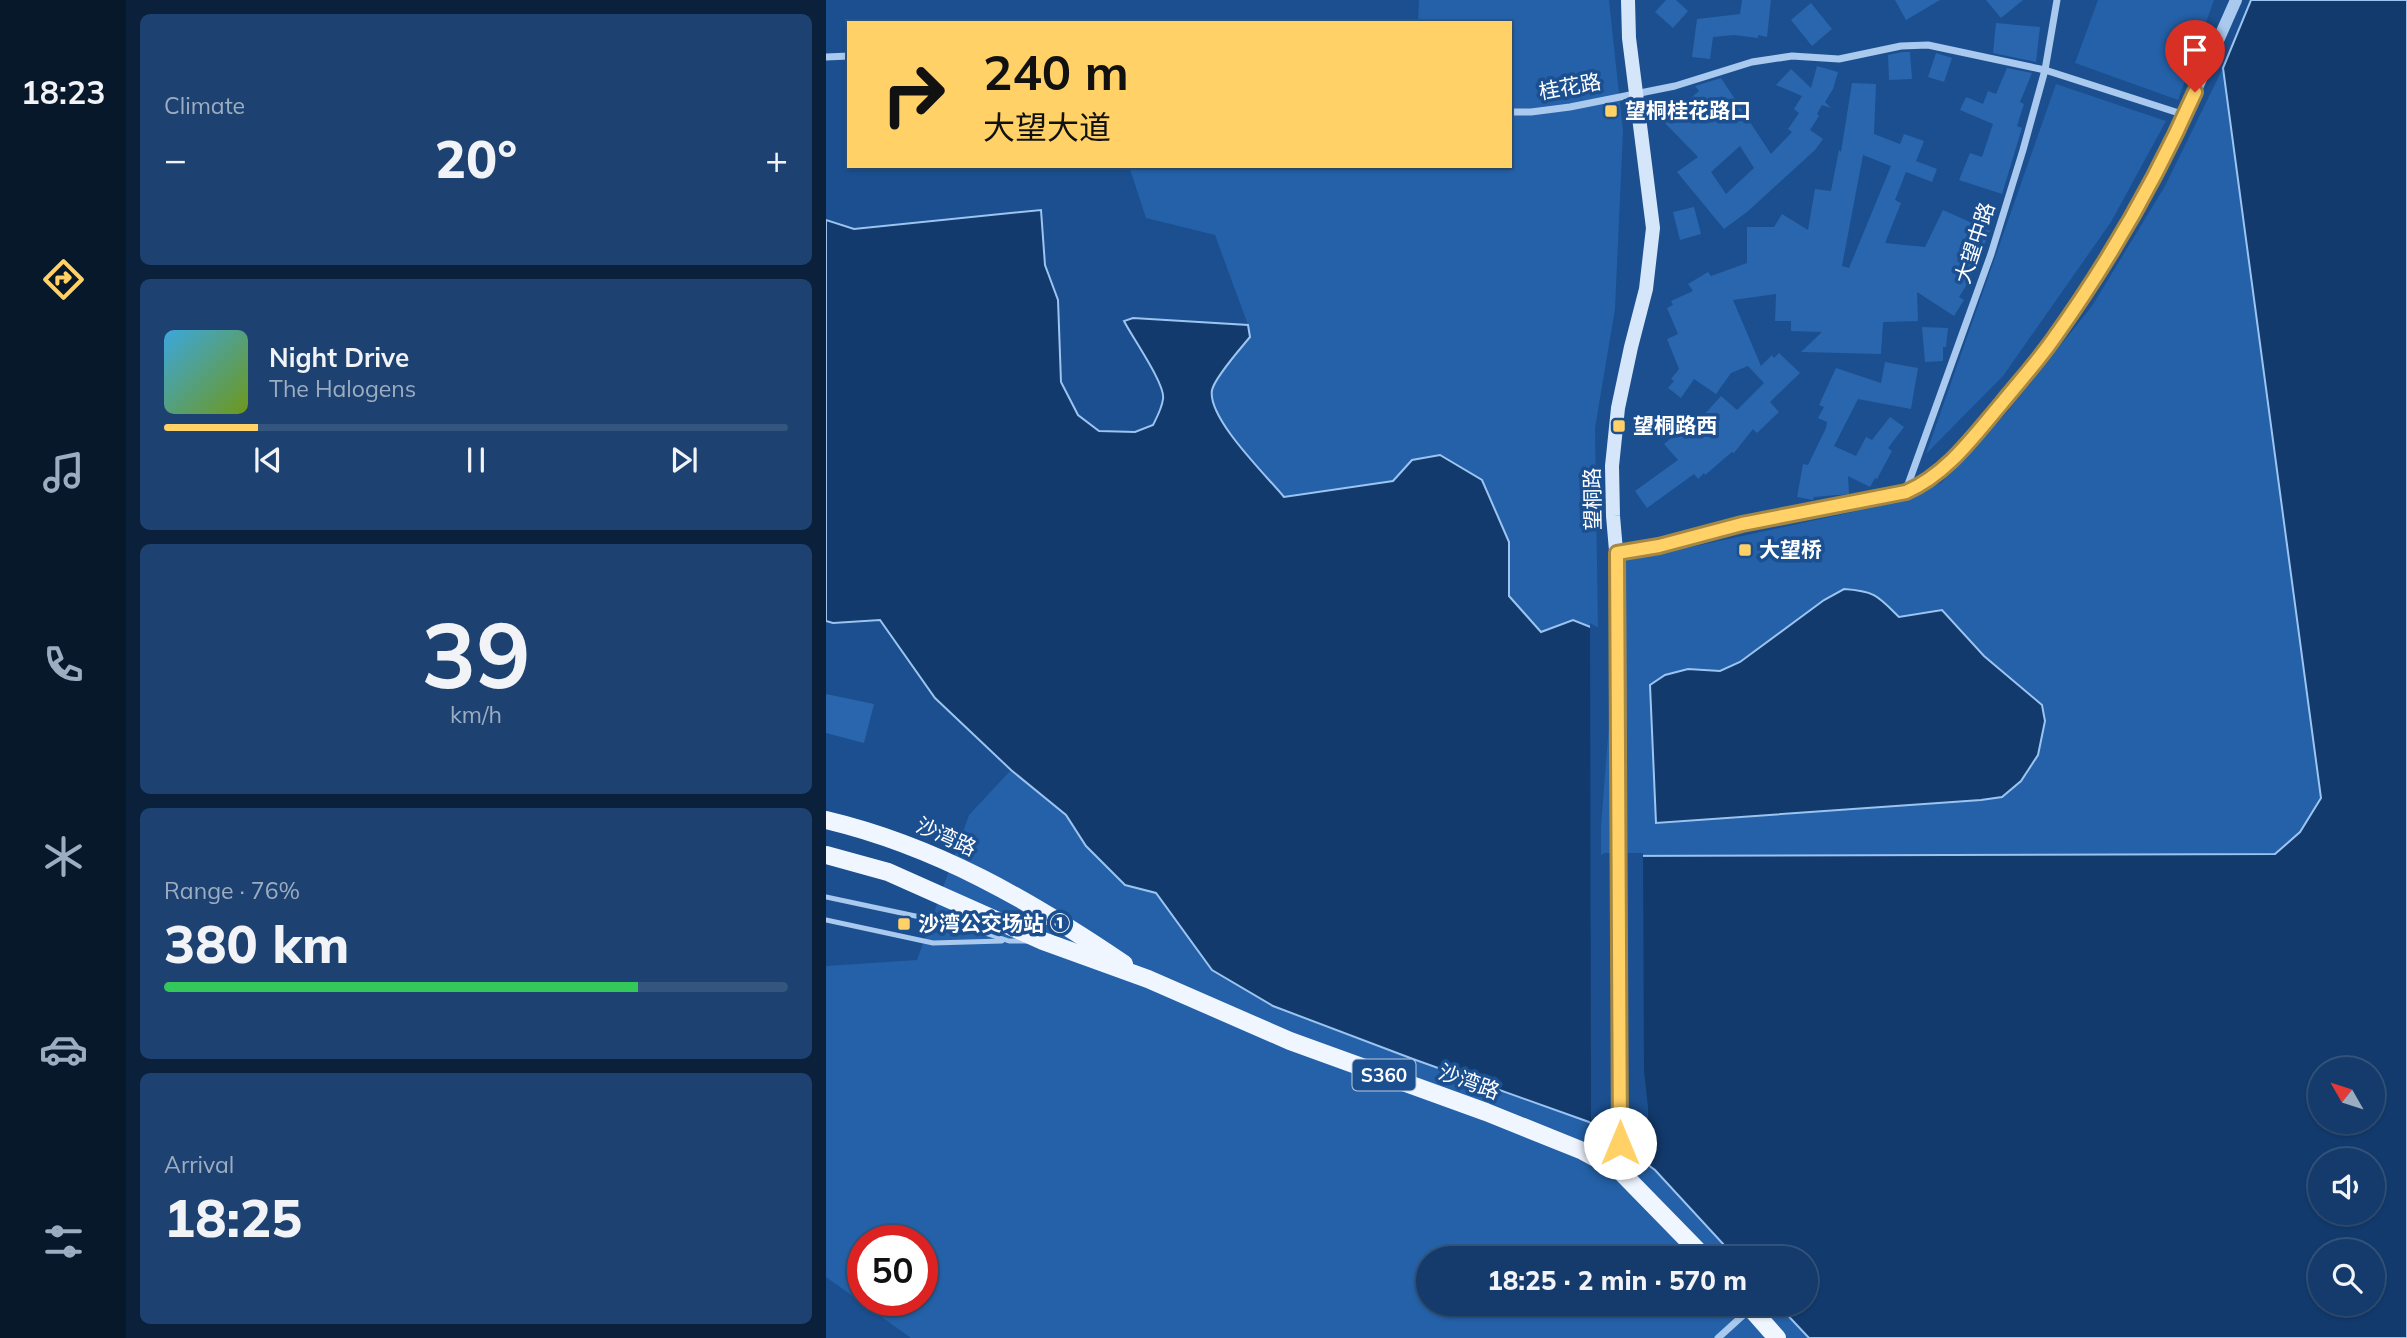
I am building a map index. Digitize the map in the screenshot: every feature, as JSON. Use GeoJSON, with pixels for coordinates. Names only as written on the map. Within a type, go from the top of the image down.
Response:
{"type":"FeatureCollection","features":[{"type":"Feature","properties":{"kind":"main road","name":"望桐路"},"geometry":{"type":"LineString","coordinates":[[1620,1171],[1619,585],[1612,466],[1618,408],[1647,289],[1653,228],[1635,93],[1628,0]]}},
{"type":"Feature","properties":{"kind":"main road","name":"沙湾路"},"geometry":{"type":"LineString","coordinates":[[826,820],[894,838],[990,882],[1073,929],[1147,979]]}},
{"type":"Feature","properties":{"kind":"main road","name":"沙湾路"},"geometry":{"type":"LineString","coordinates":[[826,855],[888,872],[1043,941],[1147,979],[1290,1041],[1486,1112],[1583,1151],[1620,1171],[1693,1246]]}},
{"type":"Feature","properties":{"kind":"main road"},"geometry":{"type":"LineString","coordinates":[[976,910],[990,882]]}},
{"type":"Feature","properties":{"kind":"main road"},"geometry":{"type":"LineString","coordinates":[[1758,1316],[1777,1338]]}},
{"type":"Feature","properties":{"kind":"street","name":"大望中路"},"geometry":{"type":"LineString","coordinates":[[1906,492],[1991,254],[2045,70],[2057,0]]}},
{"type":"Feature","properties":{"kind":"street"},"geometry":{"type":"LineString","coordinates":[[1617,553],[1659,546],[1742,524],[1906,492],[1927,483],[1949,464],[2051,342],[2131,221],[2185,115],[2236,0]]}},
{"type":"Feature","properties":{"kind":"street","name":"桂花路"},"geometry":{"type":"LineString","coordinates":[[1512,112],[1570,107],[1675,86],[1752,62],[1792,56],[1839,59],[1901,46],[1928,45],[2045,70],[2185,115]]}},
{"type":"Feature","properties":{"kind":"street"},"geometry":{"type":"LineString","coordinates":[[826,57],[847,56]]}},
{"type":"Feature","properties":{"kind":"street"},"geometry":{"type":"LineString","coordinates":[[1718,1338],[1739,1316]]}},
{"type":"Feature","properties":{"kind":"lane"},"geometry":{"type":"LineString","coordinates":[[826,897],[967,927],[1009,941]]}},
{"type":"Feature","properties":{"kind":"lane"},"geometry":{"type":"LineString","coordinates":[[826,920],[933,943],[1043,941]]}},
{"type":"Feature","properties":{"kind":"shaded area"},"geometry":{"type":"Polygon","coordinates":[[[1419,0],[1609,0],[1623,131],[1615,309],[1595,428],[1598,630],[1573,620],[1541,633],[1509,596],[1509,542],[1412,460],[1393,481],[1284,497],[1239,446],[1213,402],[1214,385],[1250,337],[1215,235],[1146,218],[1130,168],[1512,168],[1512,21],[1418,21],[1419,0]]]}},
{"type":"Feature","properties":{"kind":"shaded area"},"geometry":{"type":"Polygon","coordinates":[[[2098,0],[2214,0],[2178,100],[2075,63],[2098,0]]]}},
{"type":"Feature","properties":{"kind":"shaded area"},"geometry":{"type":"Polygon","coordinates":[[[2251,0],[2407,0],[2407,1338],[1809,1338],[1788,1316],[1818,1316],[1818,1246],[1725,1246],[1655,1170],[1589,1122],[1273,1006],[1212,970],[1156,893],[1125,885],[1086,846],[1066,815],[1011,770],[935,698],[880,620],[833,623],[826,621],[826,220],[854,229],[1041,210],[1045,265],[1058,300],[1061,382],[1078,415],[1099,431],[1135,432],[1153,425],[1163,399],[1163,392],[1148,361],[1124,321],[1133,318],[1248,325],[1250,337],[1218,378],[1212,390],[1213,402],[1228,430],[1284,497],[1393,481],[1412,460],[1440,455],[1482,480],[1509,542],[1509,596],[1541,632],[1573,620],[1598,630],[1598,863],[1605,856],[2275,854],[2300,832],[2321,798],[2223,68],[2251,0]]]}},
{"type":"Feature","properties":{"kind":"shaded area"},"geometry":{"type":"Polygon","coordinates":[[[2223,68],[2321,798],[2300,833],[2275,854],[1598,863],[1622,562],[1871,508],[1941,483],[2008,411],[2092,306],[2165,186],[2223,68]]]}},
{"type":"Feature","properties":{"kind":"shaded area"},"geometry":{"type":"Polygon","coordinates":[[[2056,84],[2166,121],[2111,222],[2003,376],[1926,454],[2056,84]]]}},
{"type":"Feature","properties":{"kind":"shaded area"},"geometry":{"type":"Polygon","coordinates":[[[1844,589],[1863,591],[1875,596],[1899,617],[1942,610],[1984,656],[2042,705],[2045,721],[2038,755],[2021,781],[2002,797],[1981,800],[1656,823],[1650,685],[1665,675],[1688,669],[1720,671],[1740,662],[1824,600],[1844,589]]]}},
{"type":"Feature","properties":{"kind":"shaded area"},"geometry":{"type":"Polygon","coordinates":[[[1011,770],[1067,815],[1086,846],[1125,885],[1155,893],[1212,970],[1273,1006],[1589,1122],[1655,1170],[1725,1246],[1416,1246],[1416,1316],[1788,1316],[1809,1338],[911,1338],[880,1316],[938,1316],[938,1225],[847,1225],[847,1292],[826,1277],[826,966],[917,960],[969,815],[1011,770]]]}},
{"type":"Feature","properties":{"kind":"pier"},"geometry":{"type":"Polygon","coordinates":[[[1590,623],[1602,630],[1601,855],[1643,853],[1644,1071],[1649,1165],[1608,1134],[1608,1140],[1597,1132],[1597,1125],[1591,1121],[1590,623]]]}},
{"type":"Feature","properties":{"kind":"building"},"geometry":{"type":"Polygon","coordinates":[[[1666,0],[1676,0],[1688,11],[1673,28],[1655,12],[1666,0]]]}},
{"type":"Feature","properties":{"kind":"building"},"geometry":{"type":"Polygon","coordinates":[[[1742,0],[1771,0],[1767,37],[1713,37],[1710,59],[1692,57],[1697,19],[1740,14],[1742,0]]]}},
{"type":"Feature","properties":{"kind":"building"},"geometry":{"type":"Polygon","coordinates":[[[1895,0],[1940,0],[1906,20],[1895,0]]]}},
{"type":"Feature","properties":{"kind":"building"},"geometry":{"type":"Polygon","coordinates":[[[1986,0],[2023,0],[2001,18],[1986,0]]]}},
{"type":"Feature","properties":{"kind":"building"},"geometry":{"type":"Polygon","coordinates":[[[1811,3],[1832,29],[1812,46],[1791,20],[1811,3]]]}},
{"type":"Feature","properties":{"kind":"building"},"geometry":{"type":"Polygon","coordinates":[[[1996,23],[2040,27],[2036,62],[1993,53],[1996,23]]]}},
{"type":"Feature","properties":{"kind":"building"},"geometry":{"type":"Polygon","coordinates":[[[1910,52],[1912,79],[1889,80],[1888,55],[1910,52]]]}},
{"type":"Feature","properties":{"kind":"building"},"geometry":{"type":"Polygon","coordinates":[[[1936,53],[1952,58],[1944,82],[1928,77],[1936,53]]]}},
{"type":"Feature","properties":{"kind":"building"},"geometry":{"type":"Polygon","coordinates":[[[1817,66],[1838,72],[1833,89],[1825,102],[1831,108],[1822,105],[1810,130],[1823,139],[1815,150],[1747,212],[1724,229],[1677,172],[1698,157],[1663,121],[1681,106],[1684,113],[1685,103],[1699,91],[1695,86],[1721,78],[1771,154],[1792,132],[1788,129],[1799,113],[1794,109],[1802,96],[1776,85],[1791,69],[1811,88],[1817,66]],[[1740,146],[1711,172],[1726,194],[1754,168],[1740,146]]]}},
{"type":"Feature","properties":{"kind":"building"},"geometry":{"type":"Polygon","coordinates":[[[2007,68],[2032,73],[2020,102],[2024,104],[2017,126],[2022,128],[2002,194],[1959,180],[1970,153],[1982,157],[1993,124],[1960,110],[1966,97],[1983,104],[1988,91],[1996,94],[2007,68]]]}},
{"type":"Feature","properties":{"kind":"building"},"geometry":{"type":"Polygon","coordinates":[[[1852,83],[1876,84],[1874,134],[1900,144],[1904,134],[1924,141],[1916,161],[1937,169],[1932,182],[1906,172],[1895,200],[1901,203],[1885,243],[1925,247],[1943,210],[1990,231],[1972,277],[1959,297],[1964,300],[1954,316],[1917,292],[1918,321],[1883,322],[1881,354],[1801,352],[1822,332],[1791,331],[1791,321],[1775,321],[1776,294],[1733,300],[1761,366],[1772,355],[1774,358],[1779,353],[1800,373],[1770,402],[1779,412],[1757,433],[1753,429],[1734,453],[1705,475],[1704,473],[1698,479],[1694,474],[1647,508],[1635,491],[1678,460],[1664,444],[1690,422],[1693,427],[1721,396],[1737,410],[1764,383],[1748,366],[1731,373],[1716,394],[1694,379],[1681,398],[1668,388],[1679,369],[1667,339],[1678,334],[1667,308],[1673,305],[1671,301],[1693,291],[1688,284],[1708,272],[1711,276],[1747,263],[1747,227],[1774,227],[1782,214],[1808,230],[1815,189],[1831,191],[1839,150],[1841,152],[1852,83]],[[1863,155],[1842,266],[1849,268],[1891,166],[1863,155]]]}},
{"type":"Feature","properties":{"kind":"building"},"geometry":{"type":"Polygon","coordinates":[[[1694,207],[1701,234],[1680,240],[1673,212],[1694,207]]]}},
{"type":"Feature","properties":{"kind":"building"},"geometry":{"type":"Polygon","coordinates":[[[1922,327],[1948,328],[1943,361],[1925,362],[1922,327]]]}},
{"type":"Feature","properties":{"kind":"building"},"geometry":{"type":"Polygon","coordinates":[[[1885,362],[1918,368],[1911,409],[1858,399],[1834,446],[1856,456],[1866,437],[1872,440],[1890,417],[1904,427],[1888,448],[1892,451],[1877,479],[1875,478],[1870,487],[1848,476],[1849,494],[1814,497],[1813,500],[1797,497],[1803,464],[1808,465],[1826,428],[1827,422],[1818,418],[1824,407],[1819,405],[1836,368],[1881,383],[1885,362]]]}},
{"type":"Feature","properties":{"kind":"building"},"geometry":{"type":"Polygon","coordinates":[[[826,694],[874,704],[864,743],[826,733],[826,694]]]}},
{"type":"Feature","properties":{"kind":"place","name":"望桐桂花路口"},"geometry":{"type":"Point","coordinates":[1611,111]}},
{"type":"Feature","properties":{"kind":"place","name":"望桐路西"},"geometry":{"type":"Point","coordinates":[1619,426]}},
{"type":"Feature","properties":{"kind":"place","name":"大望桥"},"geometry":{"type":"Point","coordinates":[1745,550]}},
{"type":"Feature","properties":{"kind":"place","name":"沙湾公交场站 ①"},"geometry":{"type":"Point","coordinates":[904,924]}},
{"type":"Feature","properties":{"kind":"route"},"geometry":{"type":"LineString","coordinates":[[1620,1143],[1617,553],[1659,546],[1742,524],[1906,492],[1927,483],[1976,435],[2051,342],[2131,221],[2195,92]]}}]}
